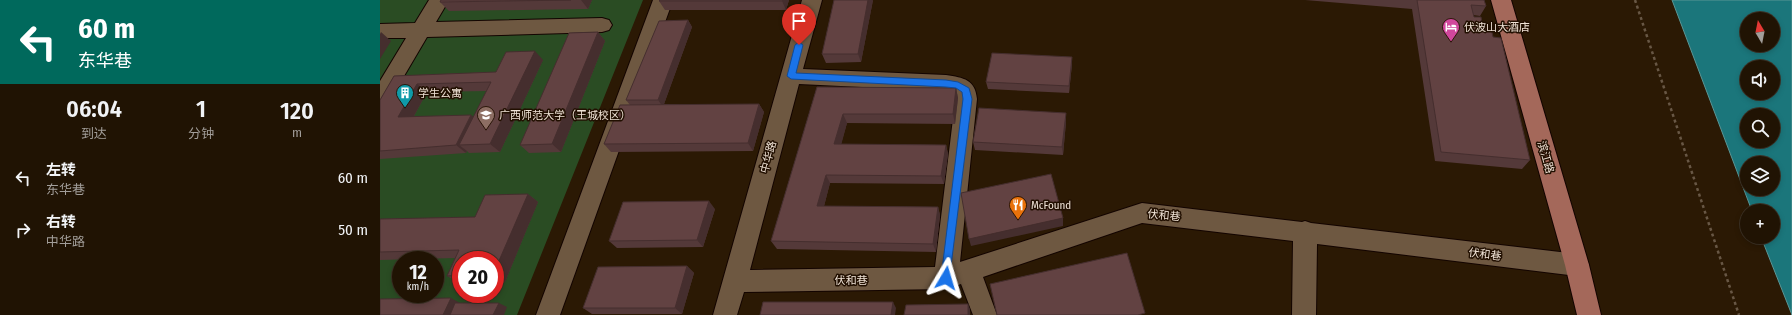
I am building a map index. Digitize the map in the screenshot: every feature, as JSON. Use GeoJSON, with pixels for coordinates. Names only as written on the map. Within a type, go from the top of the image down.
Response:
{"type":"FeatureCollection","features":[{"type":"Feature","properties":{"kind":"main road","name":"滨江路"},"geometry":{"type":"LineString","coordinates":[[1501,0],[1577,265],[1589,315]]}},
{"type":"Feature","properties":{"kind":"street"},"geometry":{"type":"LineString","coordinates":[[380,99],[439,0]]}},
{"type":"Feature","properties":{"kind":"street"},"geometry":{"type":"LineString","coordinates":[[548,315],[662,0]]}},
{"type":"Feature","properties":{"kind":"street","name":"中华路"},"geometry":{"type":"LineString","coordinates":[[725,315],[812,0]]}},
{"type":"Feature","properties":{"kind":"street"},"geometry":{"type":"LineString","coordinates":[[380,31],[602,25]]}},
{"type":"Feature","properties":{"kind":"street"},"geometry":{"type":"LineString","coordinates":[[791,76],[946,83],[958,85],[966,90],[967,99],[946,278]]}},
{"type":"Feature","properties":{"kind":"street","name":"伏和巷"},"geometry":{"type":"LineString","coordinates":[[734,281],[946,278],[1142,213],[1305,231],[1577,265]]}},
{"type":"Feature","properties":{"kind":"street"},"geometry":{"type":"LineString","coordinates":[[1304,315],[1305,231]]}},
{"type":"Feature","properties":{"kind":"street"},"geometry":{"type":"LineString","coordinates":[[968,270],[985,315]]}},
{"type":"Feature","properties":{"kind":"path"},"geometry":{"type":"LineString","coordinates":[[1635,0],[1739,315]]}},
{"type":"Feature","properties":{"kind":"green space","name":"广西师范大学（王城校区）"},"geometry":{"type":"Polygon","coordinates":[[[380,0],[643,0],[517,315],[380,315],[380,0]]]}},
{"type":"Feature","properties":{"kind":"water"},"geometry":{"type":"Polygon","coordinates":[[[1672,0],[1792,0],[1792,315],[1764,244],[1780,244],[1780,204],[1749,204],[1746,196],[1780,196],[1780,156],[1740,156],[1740,179],[1672,0]]]}},
{"type":"Feature","properties":{"kind":"building"},"geometry":{"type":"Polygon","coordinates":[[[441,0],[571,0],[440,2],[441,0]]]}},
{"type":"Feature","properties":{"kind":"building"},"geometry":{"type":"Polygon","coordinates":[[[660,0],[783,0],[659,1],[660,0]]]}},
{"type":"Feature","properties":{"kind":"building"},"geometry":{"type":"Polygon","coordinates":[[[834,0],[868,0],[858,54],[822,54],[834,0]]]}},
{"type":"Feature","properties":{"kind":"building"},"geometry":{"type":"Polygon","coordinates":[[[1417,0],[1484,0],[1486,6],[1471,5],[1474,17],[1481,17],[1483,28],[1491,28],[1493,37],[1501,38],[1530,160],[1441,152],[1417,0]]]}},
{"type":"Feature","properties":{"kind":"building"},"geometry":{"type":"Polygon","coordinates":[[[688,20],[658,100],[626,100],[659,21],[688,20]]]}},
{"type":"Feature","properties":{"kind":"building"},"geometry":{"type":"Polygon","coordinates":[[[598,32],[552,144],[520,145],[569,33],[598,32]]]}},
{"type":"Feature","properties":{"kind":"building"},"geometry":{"type":"Polygon","coordinates":[[[535,51],[490,144],[459,145],[491,82],[417,84],[398,117],[471,115],[456,145],[380,151],[380,100],[394,76],[496,72],[506,52],[535,51]]]}},
{"type":"Feature","properties":{"kind":"building"},"geometry":{"type":"Polygon","coordinates":[[[992,53],[1072,57],[1069,86],[986,82],[992,53]]]}},
{"type":"Feature","properties":{"kind":"building"},"geometry":{"type":"Polygon","coordinates":[[[817,87],[956,88],[953,114],[843,114],[834,144],[946,145],[941,176],[826,175],[817,206],[938,207],[933,244],[771,241],[817,87]]]}},
{"type":"Feature","properties":{"kind":"building"},"geometry":{"type":"Polygon","coordinates":[[[759,104],[748,143],[604,144],[620,105],[759,104]]]}},
{"type":"Feature","properties":{"kind":"building"},"geometry":{"type":"Polygon","coordinates":[[[979,108],[1066,113],[1062,147],[973,142],[979,108]]]}},
{"type":"Feature","properties":{"kind":"building"},"geometry":{"type":"Polygon","coordinates":[[[1051,174],[1063,218],[969,239],[961,193],[1051,174]]]}},
{"type":"Feature","properties":{"kind":"building"},"geometry":{"type":"Polygon","coordinates":[[[528,194],[503,251],[459,250],[380,252],[380,219],[475,217],[485,195],[528,194]]]}},
{"type":"Feature","properties":{"kind":"building"},"geometry":{"type":"Polygon","coordinates":[[[709,201],[697,240],[609,241],[623,202],[709,201]]]}},
{"type":"Feature","properties":{"kind":"building"},"geometry":{"type":"Polygon","coordinates":[[[1127,253],[1145,313],[1138,315],[997,315],[990,284],[1127,253]]]}},
{"type":"Feature","properties":{"kind":"building"},"geometry":{"type":"Polygon","coordinates":[[[452,265],[452,276],[447,276],[452,265]]]}},
{"type":"Feature","properties":{"kind":"building"},"geometry":{"type":"Polygon","coordinates":[[[687,266],[675,308],[583,308],[598,267],[687,266]]]}},
{"type":"Feature","properties":{"kind":"building"},"geometry":{"type":"Polygon","coordinates":[[[444,298],[451,298],[443,315],[380,315],[380,299],[392,299],[392,303],[444,303],[444,298]]]}},
{"type":"Feature","properties":{"kind":"building"},"geometry":{"type":"Polygon","coordinates":[[[763,302],[893,302],[891,315],[760,315],[763,302]]]}},
{"type":"Feature","properties":{"kind":"building"},"geometry":{"type":"Polygon","coordinates":[[[455,303],[499,303],[493,315],[450,315],[455,303]]]}},
{"type":"Feature","properties":{"kind":"building"},"geometry":{"type":"Polygon","coordinates":[[[968,304],[968,315],[904,315],[906,305],[968,304]]]}},
{"type":"Feature","properties":{"kind":"place","name":"伏波山大酒店"},"geometry":{"type":"Point","coordinates":[1451,42]}},
{"type":"Feature","properties":{"kind":"place","name":"学生公寓"},"geometry":{"type":"Point","coordinates":[405,108]}},
{"type":"Feature","properties":{"kind":"place","name":"广西师范大学（王城校区）"},"geometry":{"type":"Point","coordinates":[486,130]}},
{"type":"Feature","properties":{"kind":"place","name":"McFound"},"geometry":{"type":"Point","coordinates":[1018,220]}},
{"type":"Feature","properties":{"kind":"route"},"geometry":{"type":"LineString","coordinates":[[799,45],[791,76],[946,83],[958,85],[966,90],[967,99],[946,278]]}}]}
